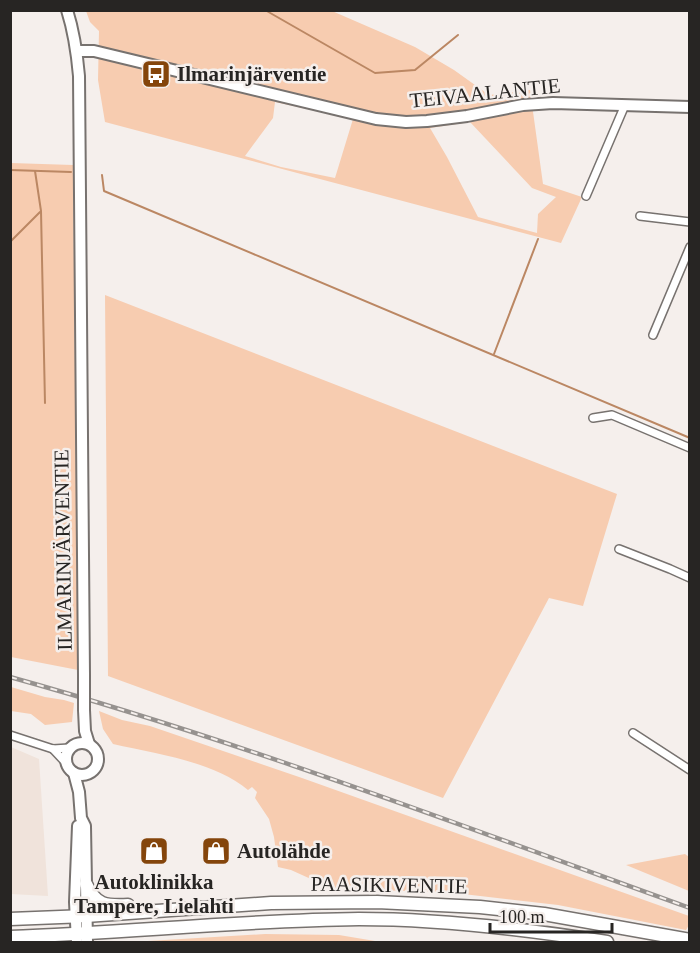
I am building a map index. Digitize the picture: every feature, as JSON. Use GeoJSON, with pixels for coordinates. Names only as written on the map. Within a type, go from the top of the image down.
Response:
{"type":"FeatureCollection","features":[{"type":"Feature","properties":{"kind":"highway"},"geometry":{"type":"LineString","coordinates":[[86,884],[97,901],[104,904],[113,906],[172,904],[183,909]]}},
{"type":"Feature","properties":{"kind":"highway","name":"PAASIKIVENTIE"},"geometry":{"type":"LineString","coordinates":[[10,919],[305,902],[377,902],[438,904],[544,914],[690,940]]}},
{"type":"Feature","properties":{"kind":"highway","name":"PAASIKIVENTIE"},"geometry":{"type":"LineString","coordinates":[[11,940],[82,938],[245,922],[360,919],[482,925],[608,942]]}},
{"type":"Feature","properties":{"kind":"main road","name":"ILMARINJÄRVENTIE"},"geometry":{"type":"LineString","coordinates":[[67,10],[73,28],[79,76],[84,710],[85,731],[89,744]]}},
{"type":"Feature","properties":{"kind":"main road","name":"TEIVAALANTIE"},"geometry":{"type":"LineString","coordinates":[[77,51],[94,51],[396,121],[427,122],[523,105],[553,103],[690,107]]}},
{"type":"Feature","properties":{"kind":"main road"},"geometry":{"type":"LineString","coordinates":[[85,731],[66,753],[66,763],[70,771],[82,775],[87,774]]}},
{"type":"Feature","properties":{"kind":"main road"},"geometry":{"type":"LineString","coordinates":[[73,746],[81,742],[89,744],[96,751],[98,760],[95,768],[87,774],[79,792]]}},
{"type":"Feature","properties":{"kind":"main road"},"geometry":{"type":"LineString","coordinates":[[74,773],[79,792],[81,818],[85,826],[86,884],[81,916]]}},
{"type":"Feature","properties":{"kind":"main road"},"geometry":{"type":"LineString","coordinates":[[81,818],[78,827],[82,938]]}},
{"type":"Feature","properties":{"kind":"street"},"geometry":{"type":"LineString","coordinates":[[586,196],[625,105]]}},
{"type":"Feature","properties":{"kind":"street"},"geometry":{"type":"LineString","coordinates":[[640,216],[690,222]]}},
{"type":"Feature","properties":{"kind":"street"},"geometry":{"type":"LineString","coordinates":[[653,335],[690,247]]}},
{"type":"Feature","properties":{"kind":"street"},"geometry":{"type":"LineString","coordinates":[[593,418],[612,415],[690,448]]}},
{"type":"Feature","properties":{"kind":"street"},"geometry":{"type":"LineString","coordinates":[[619,549],[690,578]]}},
{"type":"Feature","properties":{"kind":"street"},"geometry":{"type":"LineString","coordinates":[[633,733],[690,770]]}},
{"type":"Feature","properties":{"kind":"street"},"geometry":{"type":"LineString","coordinates":[[10,735],[53,749],[73,746]]}},
{"type":"Feature","properties":{"kind":"street"},"geometry":{"type":"LineString","coordinates":[[53,749],[66,763]]}},
{"type":"Feature","properties":{"kind":"shaded area"},"geometry":{"type":"Polygon","coordinates":[[[86,11],[332,11],[415,47],[454,70],[489,95],[530,90],[543,184],[582,197],[561,243],[105,122],[98,80],[99,31],[90,22],[86,11]],[[275,102],[273,118],[245,156],[281,167],[335,178],[353,119],[275,102]],[[470,122],[430,128],[478,217],[537,233],[538,214],[556,197],[532,188],[470,122]]]}},
{"type":"Feature","properties":{"kind":"shaded area"},"geometry":{"type":"Polygon","coordinates":[[[11,163],[73,165],[78,670],[11,657],[11,163]]]}},
{"type":"Feature","properties":{"kind":"shaded area"},"geometry":{"type":"Polygon","coordinates":[[[105,295],[617,494],[583,606],[549,598],[443,798],[108,676],[105,295]]]}},
{"type":"Feature","properties":{"kind":"shaded area"},"geometry":{"type":"Polygon","coordinates":[[[11,687],[74,703],[72,722],[45,725],[31,714],[11,711],[11,687]]]}},
{"type":"Feature","properties":{"kind":"shaded area"},"geometry":{"type":"Polygon","coordinates":[[[99,711],[302,778],[689,916],[689,925],[686,930],[558,905],[446,892],[333,889],[291,870],[278,867],[269,819],[255,798],[257,792],[252,787],[248,790],[234,780],[201,765],[113,744],[103,729],[99,711]]]}},
{"type":"Feature","properties":{"kind":"shaded area"},"geometry":{"type":"Polygon","coordinates":[[[11,747],[39,759],[48,896],[11,894],[11,747]]]}},
{"type":"Feature","properties":{"kind":"shaded area"},"geometry":{"type":"Polygon","coordinates":[[[685,854],[689,857],[689,891],[626,865],[685,854]]]}},
{"type":"Feature","properties":{"kind":"shaded area"},"geometry":{"type":"Polygon","coordinates":[[[265,934],[339,935],[381,942],[131,942],[265,934]]]}},
{"type":"Feature","properties":{"kind":"waterway"},"geometry":{"type":"LineString","coordinates":[[265,10],[375,73],[415,70],[458,35]]}},
{"type":"Feature","properties":{"kind":"waterway"},"geometry":{"type":"LineString","coordinates":[[10,170],[71,172]]}},
{"type":"Feature","properties":{"kind":"waterway"},"geometry":{"type":"LineString","coordinates":[[35,171],[41,211],[45,403]]}},
{"type":"Feature","properties":{"kind":"waterway"},"geometry":{"type":"LineString","coordinates":[[102,175],[104,191],[690,438]]}},
{"type":"Feature","properties":{"kind":"waterway"},"geometry":{"type":"LineString","coordinates":[[10,242],[40,212]]}},
{"type":"Feature","properties":{"kind":"waterway"},"geometry":{"type":"LineString","coordinates":[[494,354],[538,239]]}},
{"type":"Feature","properties":{"kind":"railway"},"geometry":{"type":"LineString","coordinates":[[10,677],[267,757],[690,908]]}},
{"type":"Feature","properties":{"kind":"place","name":"Ilmarinjärventie"},"geometry":{"type":"Point","coordinates":[156,74]}},
{"type":"Feature","properties":{"kind":"place","name":"Autoklinikka Tampere, Lielahti"},"geometry":{"type":"Point","coordinates":[154,851]}},
{"type":"Feature","properties":{"kind":"place","name":"Autolähde"},"geometry":{"type":"Point","coordinates":[216,851]}}]}
